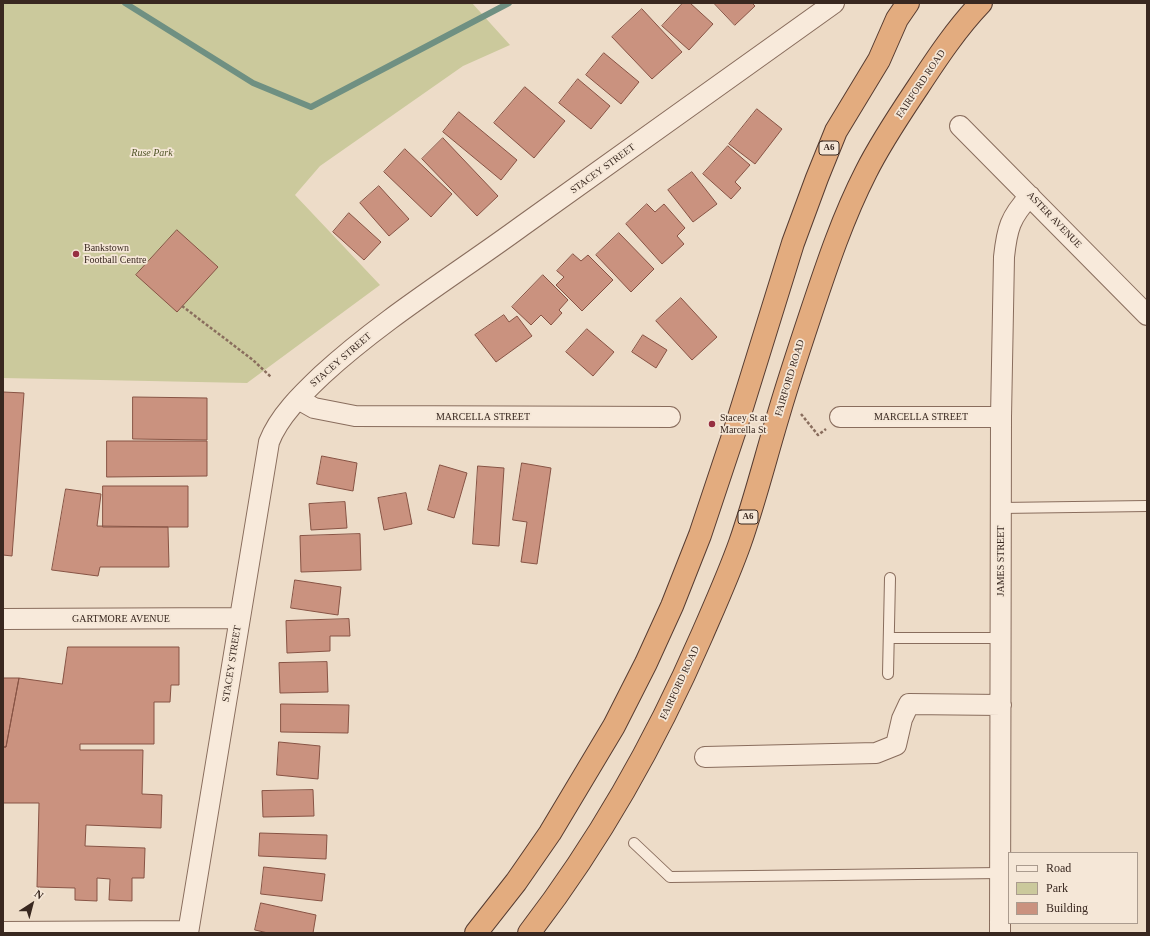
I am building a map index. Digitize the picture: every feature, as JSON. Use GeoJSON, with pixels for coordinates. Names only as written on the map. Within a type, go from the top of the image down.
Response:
{"type":"FeatureCollection","features":[{"type":"Feature","properties":{"kind":"highway","name":"A6"},"geometry":{"type":"LineString","coordinates":[[476,933],[516,882],[550,833],[614,726],[646,663],[672,606],[700,535],[735,430],[793,243],[817,178],[836,131],[879,60],[897,19],[908,3]]}},
{"type":"Feature","properties":{"kind":"highway","name":"FAIRFORD ROAD"},"geometry":{"type":"LineString","coordinates":[[529,933],[587,851],[622,794],[654,739],[686,673],[740,544],[799,345],[843,222],[867,171],[885,139],[927,74],[969,15],[981,3]]}},
{"type":"Feature","properties":{"kind":"street","name":"STACEY STREET"},"geometry":{"type":"LineString","coordinates":[[188,932],[268,442],[278,424],[298,400],[355,346],[396,314],[481,256],[834,3]]}},
{"type":"Feature","properties":{"kind":"street","name":"ASTER AVENUE"},"geometry":{"type":"LineString","coordinates":[[960,126],[1147,315]]}},
{"type":"Feature","properties":{"kind":"street","name":"JAMES STREET"},"geometry":{"type":"LineString","coordinates":[[1000,933],[1004,257],[1007,234],[1016,213],[1030,196]]}},
{"type":"Feature","properties":{"kind":"street","name":"MARCELLA STREET"},"geometry":{"type":"LineString","coordinates":[[298,400],[314,408],[355,416],[670,417]]}},
{"type":"Feature","properties":{"kind":"street","name":"MARCELLA STREET"},"geometry":{"type":"LineString","coordinates":[[840,417],[1002,417]]}},
{"type":"Feature","properties":{"kind":"street","name":"GARTMORE AVENUE"},"geometry":{"type":"LineString","coordinates":[[3,619],[239,618]]}},
{"type":"Feature","properties":{"kind":"street"},"geometry":{"type":"LineString","coordinates":[[705,757],[876,752],[896,745],[902,719],[909,704],[1001,705]]}},
{"type":"Feature","properties":{"kind":"street"},"geometry":{"type":"LineString","coordinates":[[3,932],[188,932]]}},
{"type":"Feature","properties":{"kind":"lane"},"geometry":{"type":"LineString","coordinates":[[1002,508],[1147,506]]}},
{"type":"Feature","properties":{"kind":"lane"},"geometry":{"type":"LineString","coordinates":[[888,674],[890,578]]}},
{"type":"Feature","properties":{"kind":"lane"},"geometry":{"type":"LineString","coordinates":[[889,638],[1001,638]]}},
{"type":"Feature","properties":{"kind":"lane"},"geometry":{"type":"LineString","coordinates":[[634,843],[670,877],[1000,873]]}},
{"type":"Feature","properties":{"kind":"path"},"geometry":{"type":"LineString","coordinates":[[182,306],[202,323],[253,360],[271,377]]}},
{"type":"Feature","properties":{"kind":"path"},"geometry":{"type":"LineString","coordinates":[[798,413],[802,414],[818,435],[840,417]]}},
{"type":"Feature","properties":{"kind":"green space","name":"Ruse Park"},"geometry":{"type":"Polygon","coordinates":[[[3,3],[472,3],[510,45],[463,66],[320,166],[295,195],[380,285],[247,383],[3,378],[3,3]]]}},
{"type":"Feature","properties":{"kind":"building"},"geometry":{"type":"Polygon","coordinates":[[[683,3],[690,3],[713,24],[689,50],[662,26],[683,3]]]}},
{"type":"Feature","properties":{"kind":"building"},"geometry":{"type":"Polygon","coordinates":[[[714,3],[752,3],[755,6],[735,25],[714,3]]]}},
{"type":"Feature","properties":{"kind":"building"},"geometry":{"type":"Polygon","coordinates":[[[642,9],[682,52],[652,79],[612,37],[642,9]]]}},
{"type":"Feature","properties":{"kind":"building"},"geometry":{"type":"Polygon","coordinates":[[[604,53],[639,82],[621,104],[586,75],[604,53]]]}},
{"type":"Feature","properties":{"kind":"building"},"geometry":{"type":"Polygon","coordinates":[[[578,79],[610,106],[591,129],[559,103],[578,79]]]}},
{"type":"Feature","properties":{"kind":"building"},"geometry":{"type":"Polygon","coordinates":[[[525,87],[565,121],[534,158],[494,123],[525,87]]]}},
{"type":"Feature","properties":{"kind":"building"},"geometry":{"type":"Polygon","coordinates":[[[757,109],[782,129],[755,164],[729,144],[757,109]]]}},
{"type":"Feature","properties":{"kind":"building"},"geometry":{"type":"Polygon","coordinates":[[[459,112],[517,160],[501,180],[443,132],[459,112]]]}},
{"type":"Feature","properties":{"kind":"building"},"geometry":{"type":"Polygon","coordinates":[[[443,138],[498,196],[477,216],[422,159],[443,138]]]}},
{"type":"Feature","properties":{"kind":"building"},"geometry":{"type":"Polygon","coordinates":[[[728,146],[750,165],[735,182],[741,188],[731,199],[703,174],[728,146]]]}},
{"type":"Feature","properties":{"kind":"building"},"geometry":{"type":"Polygon","coordinates":[[[405,149],[452,194],[431,217],[384,172],[405,149]]]}},
{"type":"Feature","properties":{"kind":"building"},"geometry":{"type":"Polygon","coordinates":[[[692,172],[717,204],[693,222],[668,190],[692,172]]]}},
{"type":"Feature","properties":{"kind":"building"},"geometry":{"type":"Polygon","coordinates":[[[379,186],[409,219],[389,236],[360,203],[379,186]]]}},
{"type":"Feature","properties":{"kind":"building"},"geometry":{"type":"Polygon","coordinates":[[[647,204],[655,212],[664,204],[685,228],[677,236],[684,244],[662,264],[626,224],[647,204]]]}},
{"type":"Feature","properties":{"kind":"building"},"geometry":{"type":"Polygon","coordinates":[[[349,213],[381,242],[364,260],[333,232],[349,213]]]}},
{"type":"Feature","properties":{"kind":"building"},"geometry":{"type":"Polygon","coordinates":[[[177,230],[218,267],[177,312],[136,275],[177,230]]]}},
{"type":"Feature","properties":{"kind":"building"},"geometry":{"type":"Polygon","coordinates":[[[619,233],[654,269],[631,292],[596,255],[619,233]]]}},
{"type":"Feature","properties":{"kind":"building"},"geometry":{"type":"Polygon","coordinates":[[[573,254],[581,261],[588,255],[613,280],[582,311],[556,285],[564,277],[557,271],[573,254]]]}},
{"type":"Feature","properties":{"kind":"building"},"geometry":{"type":"Polygon","coordinates":[[[543,275],[568,300],[559,310],[562,313],[551,325],[541,315],[531,325],[512,307],[543,275]]]}},
{"type":"Feature","properties":{"kind":"building"},"geometry":{"type":"Polygon","coordinates":[[[681,298],[717,337],[692,360],[656,321],[681,298]]]}},
{"type":"Feature","properties":{"kind":"building"},"geometry":{"type":"Polygon","coordinates":[[[504,315],[509,322],[517,316],[532,336],[496,362],[475,335],[504,315]]]}},
{"type":"Feature","properties":{"kind":"building"},"geometry":{"type":"Polygon","coordinates":[[[587,329],[614,352],[593,376],[566,352],[587,329]]]}},
{"type":"Feature","properties":{"kind":"building"},"geometry":{"type":"Polygon","coordinates":[[[643,335],[667,350],[656,368],[632,352],[643,335]]]}},
{"type":"Feature","properties":{"kind":"building"},"geometry":{"type":"Polygon","coordinates":[[[3,392],[24,393],[12,556],[3,555],[3,392]]]}},
{"type":"Feature","properties":{"kind":"building"},"geometry":{"type":"Polygon","coordinates":[[[133,397],[207,398],[207,440],[133,439],[133,397]]]}},
{"type":"Feature","properties":{"kind":"building"},"geometry":{"type":"Polygon","coordinates":[[[107,441],[207,441],[207,476],[107,477],[107,441]]]}},
{"type":"Feature","properties":{"kind":"building"},"geometry":{"type":"Polygon","coordinates":[[[322,456],[357,463],[353,491],[317,484],[322,456]]]}},
{"type":"Feature","properties":{"kind":"building"},"geometry":{"type":"Polygon","coordinates":[[[522,463],[551,468],[537,564],[521,562],[527,522],[513,520],[522,463]]]}},
{"type":"Feature","properties":{"kind":"building"},"geometry":{"type":"Polygon","coordinates":[[[440,465],[467,473],[454,518],[428,510],[440,465]]]}},
{"type":"Feature","properties":{"kind":"building"},"geometry":{"type":"Polygon","coordinates":[[[478,466],[504,468],[499,546],[473,544],[478,466]]]}},
{"type":"Feature","properties":{"kind":"building"},"geometry":{"type":"Polygon","coordinates":[[[103,486],[188,486],[188,527],[103,527],[103,486]]]}},
{"type":"Feature","properties":{"kind":"building"},"geometry":{"type":"Polygon","coordinates":[[[66,489],[101,494],[97,526],[168,527],[169,567],[100,567],[98,576],[52,570],[66,489]]]}},
{"type":"Feature","properties":{"kind":"building"},"geometry":{"type":"Polygon","coordinates":[[[406,493],[412,524],[384,530],[378,498],[406,493]]]}},
{"type":"Feature","properties":{"kind":"building"},"geometry":{"type":"Polygon","coordinates":[[[345,502],[347,528],[311,530],[309,504],[345,502]]]}},
{"type":"Feature","properties":{"kind":"building"},"geometry":{"type":"Polygon","coordinates":[[[360,534],[361,570],[301,572],[300,536],[360,534]]]}},
{"type":"Feature","properties":{"kind":"building"},"geometry":{"type":"Polygon","coordinates":[[[295,580],[341,587],[338,615],[291,608],[295,580]]]}},
{"type":"Feature","properties":{"kind":"building"},"geometry":{"type":"Polygon","coordinates":[[[349,619],[350,636],[330,636],[330,651],[287,653],[286,621],[349,619]]]}},
{"type":"Feature","properties":{"kind":"building"},"geometry":{"type":"Polygon","coordinates":[[[68,647],[179,647],[179,685],[171,685],[170,702],[154,702],[154,744],[80,744],[80,750],[143,750],[142,794],[162,795],[161,828],[86,825],[85,846],[145,848],[144,878],[132,878],[132,901],[109,900],[110,879],[97,878],[97,901],[75,900],[75,888],[37,887],[39,803],[3,803],[3,747],[6,747],[19,678],[62,684],[68,647]]]}},
{"type":"Feature","properties":{"kind":"building"},"geometry":{"type":"Polygon","coordinates":[[[327,662],[328,692],[280,693],[279,663],[327,662]]]}},
{"type":"Feature","properties":{"kind":"building"},"geometry":{"type":"Polygon","coordinates":[[[3,678],[19,678],[6,747],[3,747],[3,678]]]}},
{"type":"Feature","properties":{"kind":"building"},"geometry":{"type":"Polygon","coordinates":[[[281,704],[349,705],[348,733],[281,732],[281,704]]]}},
{"type":"Feature","properties":{"kind":"building"},"geometry":{"type":"Polygon","coordinates":[[[279,742],[320,746],[318,779],[277,775],[279,742]]]}},
{"type":"Feature","properties":{"kind":"building"},"geometry":{"type":"Polygon","coordinates":[[[313,790],[314,816],[263,817],[262,791],[313,790]]]}},
{"type":"Feature","properties":{"kind":"building"},"geometry":{"type":"Polygon","coordinates":[[[260,833],[327,835],[326,859],[259,856],[260,833]]]}},
{"type":"Feature","properties":{"kind":"building"},"geometry":{"type":"Polygon","coordinates":[[[264,867],[325,874],[322,901],[261,894],[264,867]]]}},
{"type":"Feature","properties":{"kind":"building"},"geometry":{"type":"Polygon","coordinates":[[[261,903],[316,915],[313,933],[268,933],[255,930],[261,903]]]}},
{"type":"Feature","properties":{"kind":"waterway"},"geometry":{"type":"LineString","coordinates":[[125,3],[253,83],[311,107],[509,3]]}},
{"type":"Feature","properties":{"kind":"place","name":"Bankstown Football Centre"},"geometry":{"type":"Point","coordinates":[76,254]}},
{"type":"Feature","properties":{"kind":"place","name":"Stacey St at Marcella St"},"geometry":{"type":"Point","coordinates":[712,424]}}]}
